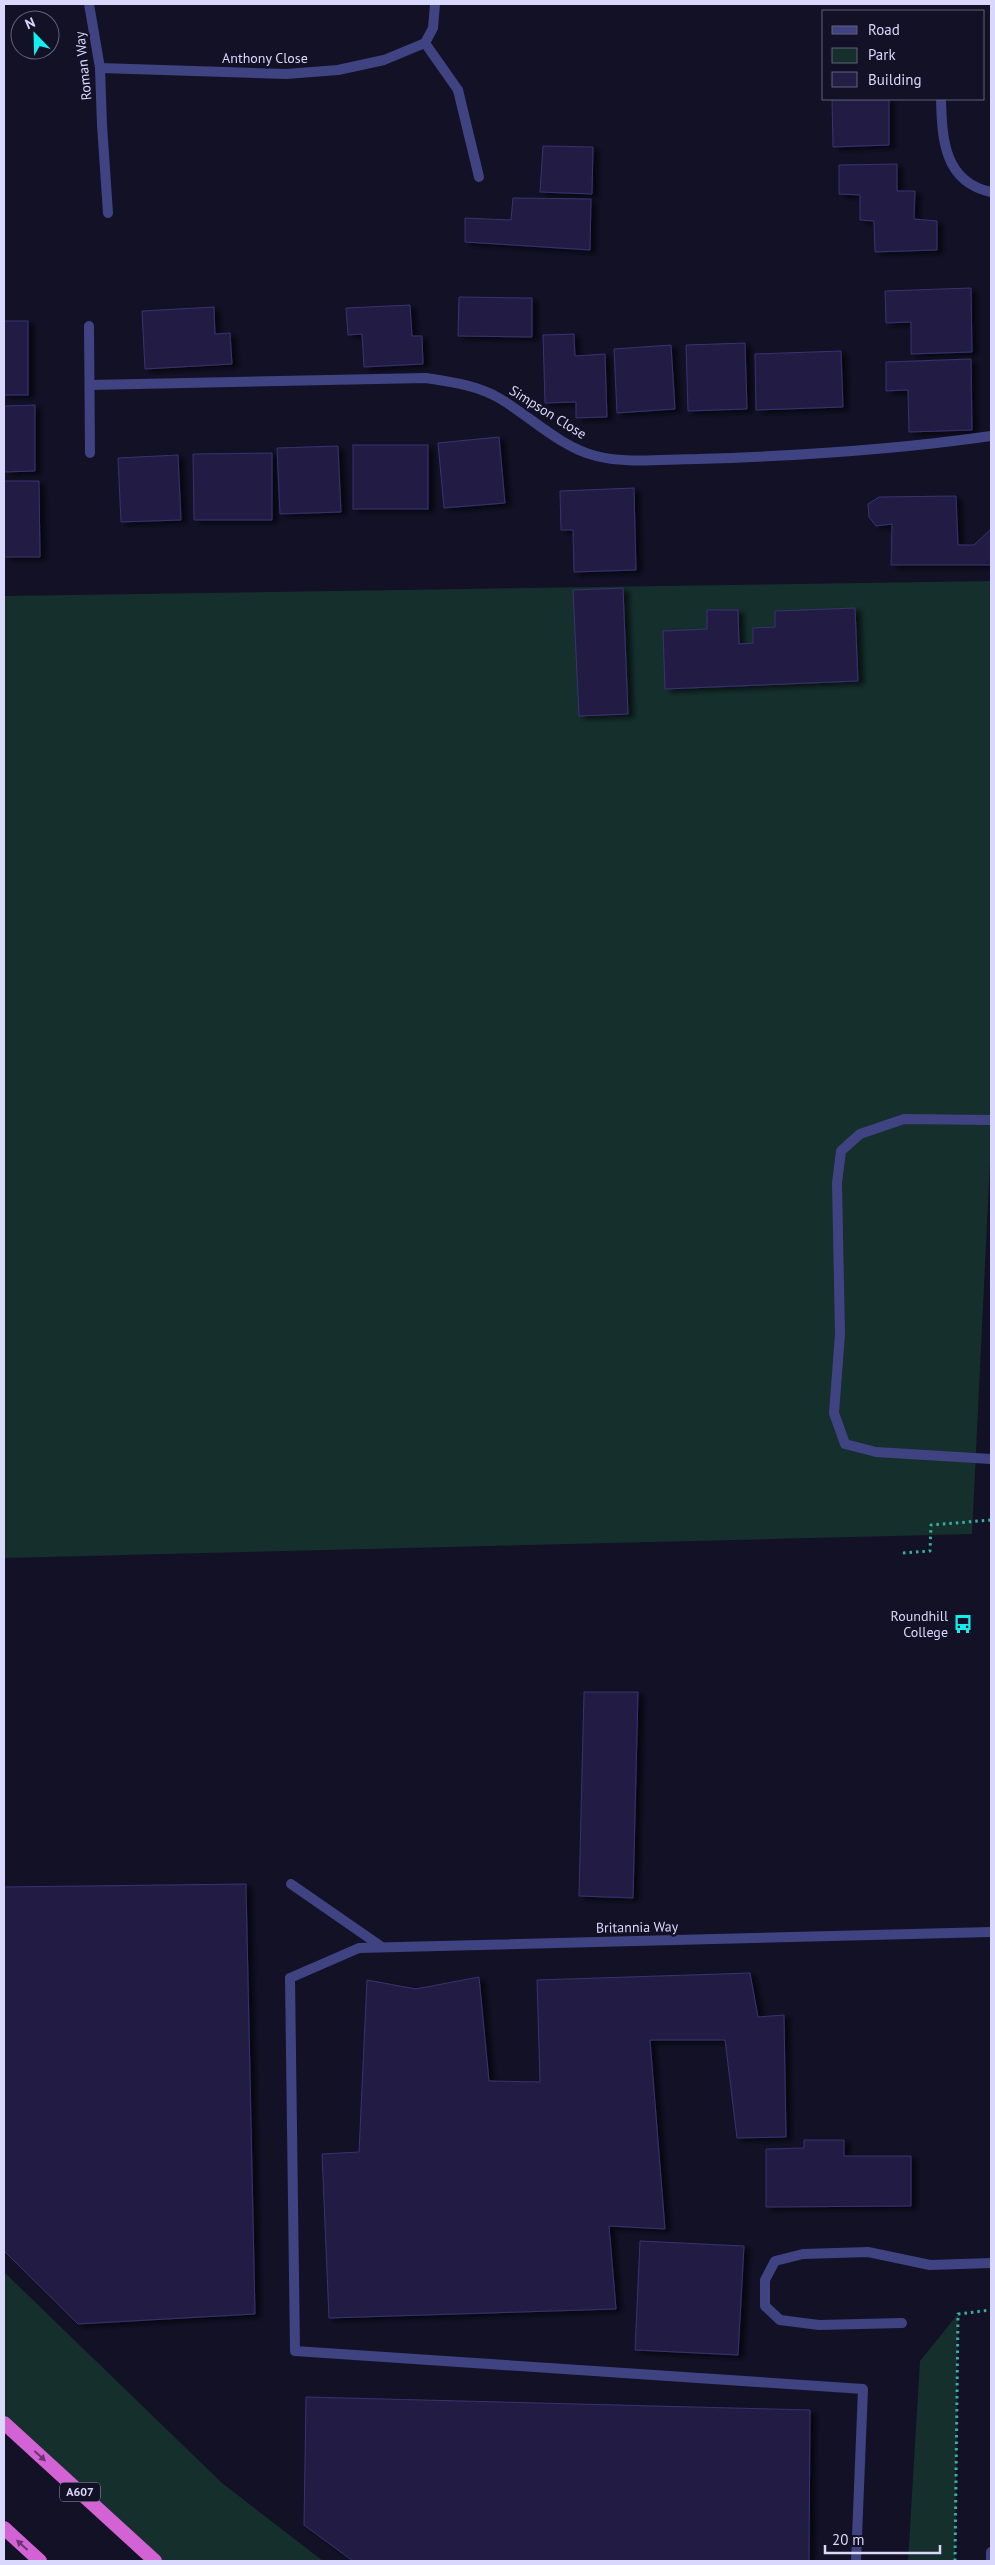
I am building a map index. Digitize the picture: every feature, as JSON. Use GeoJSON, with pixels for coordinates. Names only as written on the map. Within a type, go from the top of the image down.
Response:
{"type":"FeatureCollection","features":[{"type":"Feature","properties":{"kind":"highway","name":"A607"},"geometry":{"type":"LineString","coordinates":[[4,2423],[155,2561]]}},
{"type":"Feature","properties":{"kind":"highway"},"geometry":{"type":"LineString","coordinates":[[4,2528],[40,2561]]}},
{"type":"Feature","properties":{"kind":"street","name":"Roman Way"},"geometry":{"type":"LineString","coordinates":[[89,4],[100,68],[108,214]]}},
{"type":"Feature","properties":{"kind":"street"},"geometry":{"type":"LineString","coordinates":[[435,4],[433,28],[425,43],[458,90],[479,176]]}},
{"type":"Feature","properties":{"kind":"street","name":"Anthony Close"},"geometry":{"type":"LineString","coordinates":[[100,68],[286,74],[338,70],[384,60],[425,43]]}},
{"type":"Feature","properties":{"kind":"street"},"geometry":{"type":"LineString","coordinates":[[941,100],[942,134],[952,167],[976,189],[991,192]]}},
{"type":"Feature","properties":{"kind":"street"},"geometry":{"type":"LineString","coordinates":[[89,326],[90,453]]}},
{"type":"Feature","properties":{"kind":"street","name":"Simpson Close"},"geometry":{"type":"LineString","coordinates":[[90,385],[426,378],[453,382],[497,397],[573,447],[595,456],[624,460],[751,457],[929,445],[991,436]]}},
{"type":"Feature","properties":{"kind":"street"},"geometry":{"type":"LineString","coordinates":[[991,1120],[904,1119],[860,1134],[841,1151],[837,1183],[840,1334],[834,1413],[845,1444],[876,1452],[991,1459]]}},
{"type":"Feature","properties":{"kind":"street"},"geometry":{"type":"LineString","coordinates":[[291,1884],[382,1947]]}},
{"type":"Feature","properties":{"kind":"street","name":"Britannia Way"},"geometry":{"type":"LineString","coordinates":[[856,2561],[863,2389],[294,2352],[290,1978],[359,1948],[991,1932]]}},
{"type":"Feature","properties":{"kind":"street"},"geometry":{"type":"LineString","coordinates":[[902,2323],[819,2325],[780,2320],[765,2306],[765,2280],[774,2261],[803,2254],[868,2252],[930,2265],[991,2263]]}},
{"type":"Feature","properties":{"kind":"street"},"geometry":{"type":"LineString","coordinates":[[991,2552],[991,2561]]}},
{"type":"Feature","properties":{"kind":"path"},"geometry":{"type":"LineString","coordinates":[[903,1553],[930,1551],[931,1525],[991,1520]]}},
{"type":"Feature","properties":{"kind":"path"},"geometry":{"type":"LineString","coordinates":[[955,2561],[958,2314],[991,2310]]}},
{"type":"Feature","properties":{"kind":"green space"},"geometry":{"type":"Polygon","coordinates":[[[991,581],[991,1141],[972,1534],[4,1558],[4,596],[991,581]]]}},
{"type":"Feature","properties":{"kind":"green space"},"geometry":{"type":"Polygon","coordinates":[[[4,2272],[222,2483],[323,2561],[155,2561],[4,2423],[4,2272]]]}},
{"type":"Feature","properties":{"kind":"green space"},"geometry":{"type":"Polygon","coordinates":[[[958,2314],[955,2561],[908,2561],[920,2361],[958,2314]]]}},
{"type":"Feature","properties":{"kind":"building"},"geometry":{"type":"Polygon","coordinates":[[[832,100],[889,100],[889,145],[833,147],[832,100]]]}},
{"type":"Feature","properties":{"kind":"building"},"geometry":{"type":"Polygon","coordinates":[[[543,146],[593,147],[592,194],[540,192],[543,146]]]}},
{"type":"Feature","properties":{"kind":"building"},"geometry":{"type":"Polygon","coordinates":[[[897,164],[897,191],[915,191],[914,219],[937,221],[937,250],[875,252],[874,221],[860,220],[860,195],[839,194],[839,165],[897,164]]]}},
{"type":"Feature","properties":{"kind":"building"},"geometry":{"type":"Polygon","coordinates":[[[513,198],[591,199],[590,250],[465,242],[465,218],[511,220],[513,198]]]}},
{"type":"Feature","properties":{"kind":"building"},"geometry":{"type":"Polygon","coordinates":[[[971,288],[972,352],[911,354],[911,322],[886,323],[885,291],[971,288]]]}},
{"type":"Feature","properties":{"kind":"building"},"geometry":{"type":"Polygon","coordinates":[[[459,297],[532,298],[532,337],[458,336],[459,297]]]}},
{"type":"Feature","properties":{"kind":"building"},"geometry":{"type":"Polygon","coordinates":[[[410,305],[412,336],[422,336],[423,364],[364,367],[362,334],[348,335],[346,308],[410,305]]]}},
{"type":"Feature","properties":{"kind":"building"},"geometry":{"type":"Polygon","coordinates":[[[214,307],[215,334],[230,333],[232,364],[145,369],[142,311],[214,307]]]}},
{"type":"Feature","properties":{"kind":"building"},"geometry":{"type":"Polygon","coordinates":[[[4,321],[28,321],[28,395],[4,395],[4,321]]]}},
{"type":"Feature","properties":{"kind":"building"},"geometry":{"type":"Polygon","coordinates":[[[574,334],[575,356],[605,354],[607,417],[576,418],[576,402],[545,403],[543,335],[574,334]]]}},
{"type":"Feature","properties":{"kind":"building"},"geometry":{"type":"Polygon","coordinates":[[[745,343],[747,409],[688,411],[686,345],[745,343]]]}},
{"type":"Feature","properties":{"kind":"building"},"geometry":{"type":"Polygon","coordinates":[[[671,345],[675,409],[617,413],[614,349],[671,345]]]}},
{"type":"Feature","properties":{"kind":"building"},"geometry":{"type":"Polygon","coordinates":[[[841,351],[843,407],[756,410],[755,354],[841,351]]]}},
{"type":"Feature","properties":{"kind":"building"},"geometry":{"type":"Polygon","coordinates":[[[971,359],[972,430],[909,432],[908,390],[886,391],[886,362],[971,359]]]}},
{"type":"Feature","properties":{"kind":"building"},"geometry":{"type":"Polygon","coordinates":[[[35,405],[35,471],[4,472],[4,406],[35,405]]]}},
{"type":"Feature","properties":{"kind":"building"},"geometry":{"type":"Polygon","coordinates":[[[499,437],[505,503],[444,508],[438,443],[499,437]]]}},
{"type":"Feature","properties":{"kind":"building"},"geometry":{"type":"Polygon","coordinates":[[[353,445],[428,445],[428,509],[353,509],[353,445]]]}},
{"type":"Feature","properties":{"kind":"building"},"geometry":{"type":"Polygon","coordinates":[[[338,446],[341,512],[280,514],[277,448],[338,446]]]}},
{"type":"Feature","properties":{"kind":"building"},"geometry":{"type":"Polygon","coordinates":[[[272,453],[272,520],[194,520],[193,454],[272,453]]]}},
{"type":"Feature","properties":{"kind":"building"},"geometry":{"type":"Polygon","coordinates":[[[178,455],[181,520],[121,522],[118,458],[178,455]]]}},
{"type":"Feature","properties":{"kind":"building"},"geometry":{"type":"Polygon","coordinates":[[[4,481],[39,481],[40,557],[4,557],[4,481]]]}},
{"type":"Feature","properties":{"kind":"building"},"geometry":{"type":"Polygon","coordinates":[[[634,488],[636,570],[574,572],[573,530],[561,530],[560,491],[634,488]]]}},
{"type":"Feature","properties":{"kind":"building"},"geometry":{"type":"Polygon","coordinates":[[[956,496],[958,545],[974,545],[991,529],[991,565],[891,565],[892,524],[876,526],[869,517],[868,504],[879,497],[956,496]]]}},
{"type":"Feature","properties":{"kind":"building"},"geometry":{"type":"Polygon","coordinates":[[[623,588],[628,714],[579,716],[573,590],[623,588]]]}},
{"type":"Feature","properties":{"kind":"building"},"geometry":{"type":"Polygon","coordinates":[[[855,608],[858,681],[665,689],[663,631],[707,629],[707,610],[738,610],[739,644],[753,643],[753,628],[775,627],[775,611],[855,608]]]}},
{"type":"Feature","properties":{"kind":"building"},"geometry":{"type":"Polygon","coordinates":[[[584,1692],[638,1692],[633,1898],[579,1896],[584,1692]]]}},
{"type":"Feature","properties":{"kind":"building"},"geometry":{"type":"Polygon","coordinates":[[[246,1884],[255,2314],[78,2324],[4,2251],[4,1887],[246,1884]]]}},
{"type":"Feature","properties":{"kind":"building"},"geometry":{"type":"Polygon","coordinates":[[[750,1973],[758,2017],[784,2015],[786,2137],[737,2138],[725,2040],[650,2040],[665,2229],[609,2226],[616,2309],[329,2318],[322,2154],[359,2152],[367,1980],[416,1989],[479,1977],[489,2081],[540,2082],[537,1980],[750,1973]]]}},
{"type":"Feature","properties":{"kind":"building"},"geometry":{"type":"Polygon","coordinates":[[[804,2140],[844,2140],[844,2156],[911,2156],[911,2206],[766,2207],[766,2149],[804,2148],[804,2140]]]}},
{"type":"Feature","properties":{"kind":"building"},"geometry":{"type":"Polygon","coordinates":[[[640,2241],[744,2246],[738,2355],[635,2350],[640,2241]]]}},
{"type":"Feature","properties":{"kind":"building"},"geometry":{"type":"Polygon","coordinates":[[[306,2397],[810,2410],[809,2561],[353,2561],[304,2525],[306,2397]]]}},
{"type":"Feature","properties":{"kind":"place","name":"Roundhill College"},"geometry":{"type":"Point","coordinates":[963,1624]}}]}
